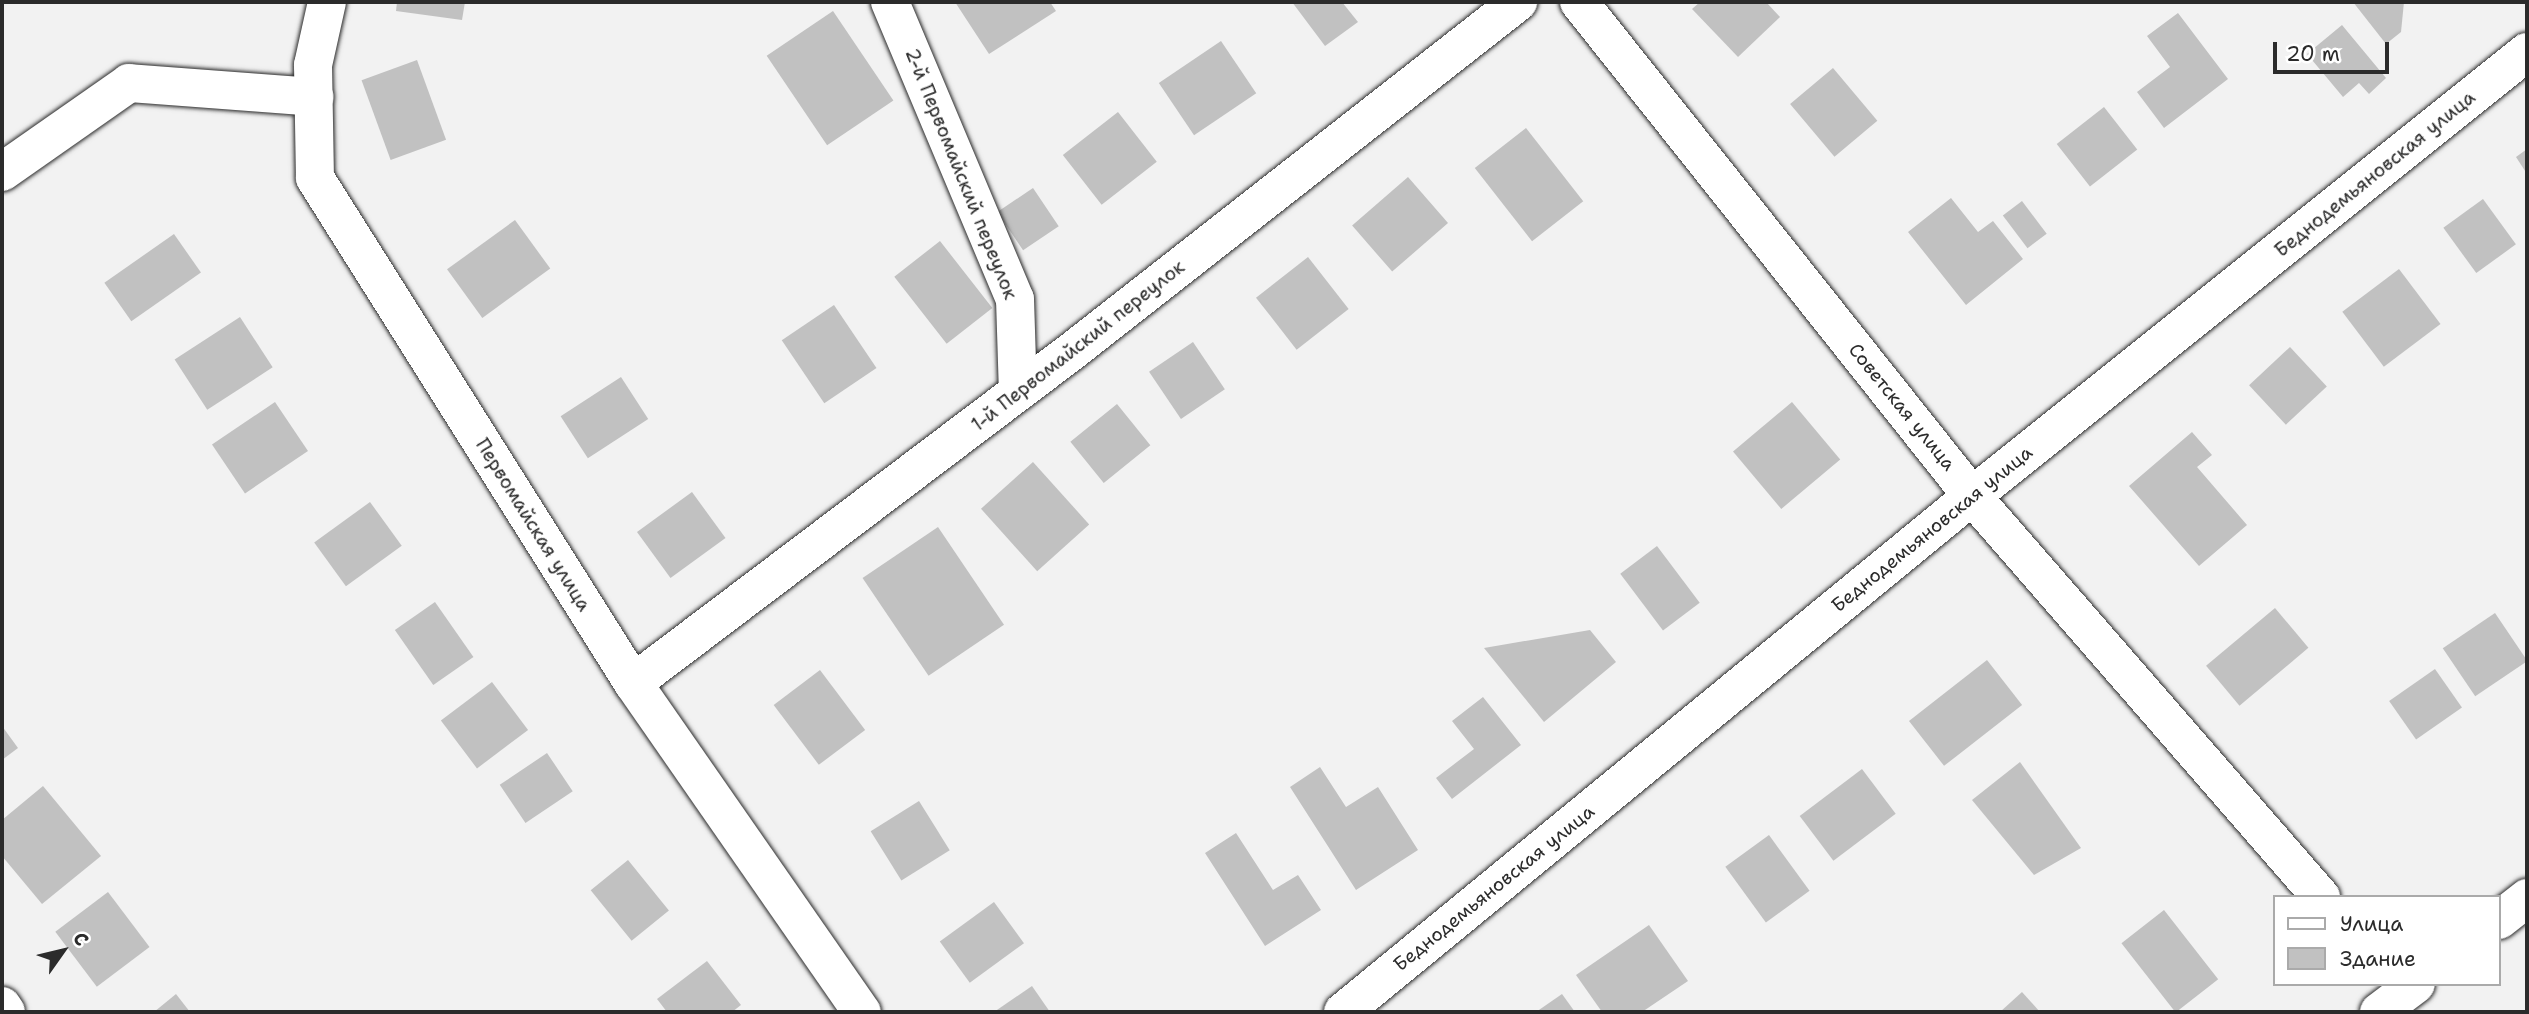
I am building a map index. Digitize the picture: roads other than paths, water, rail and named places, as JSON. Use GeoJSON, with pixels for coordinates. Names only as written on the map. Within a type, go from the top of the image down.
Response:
{"type":"FeatureCollection","features":[{"type":"Feature","properties":{"kind":"street","name":"Первомайская улица"},"geometry":{"type":"LineString","coordinates":[[327,2],[313,65],[315,178],[633,683],[862,1012]]}},
{"type":"Feature","properties":{"kind":"street","name":"2-й Первомайский переулок"},"geometry":{"type":"LineString","coordinates":[[890,2],[1015,299],[1018,392]]}},
{"type":"Feature","properties":{"kind":"street","name":"1-й Первомайский переулок"},"geometry":{"type":"LineString","coordinates":[[633,683],[1018,392],[1518,2]]}},
{"type":"Feature","properties":{"kind":"street","name":"Советская улица"},"geometry":{"type":"LineString","coordinates":[[1579,2],[1972,496],[2319,895]]}},
{"type":"Feature","properties":{"kind":"street","name":"Беднодемьяновская улица"},"geometry":{"type":"LineString","coordinates":[[1343,1012],[1972,496],[2527,52]]}},
{"type":"Feature","properties":{"kind":"street"},"geometry":{"type":"LineString","coordinates":[[2,172],[129,83],[314,97]]}},
{"type":"Feature","properties":{"kind":"street"},"geometry":{"type":"LineString","coordinates":[[2501,918],[2527,898]]}},
{"type":"Feature","properties":{"kind":"street"},"geometry":{"type":"LineString","coordinates":[[2,1006],[6,1012]]}}]}
